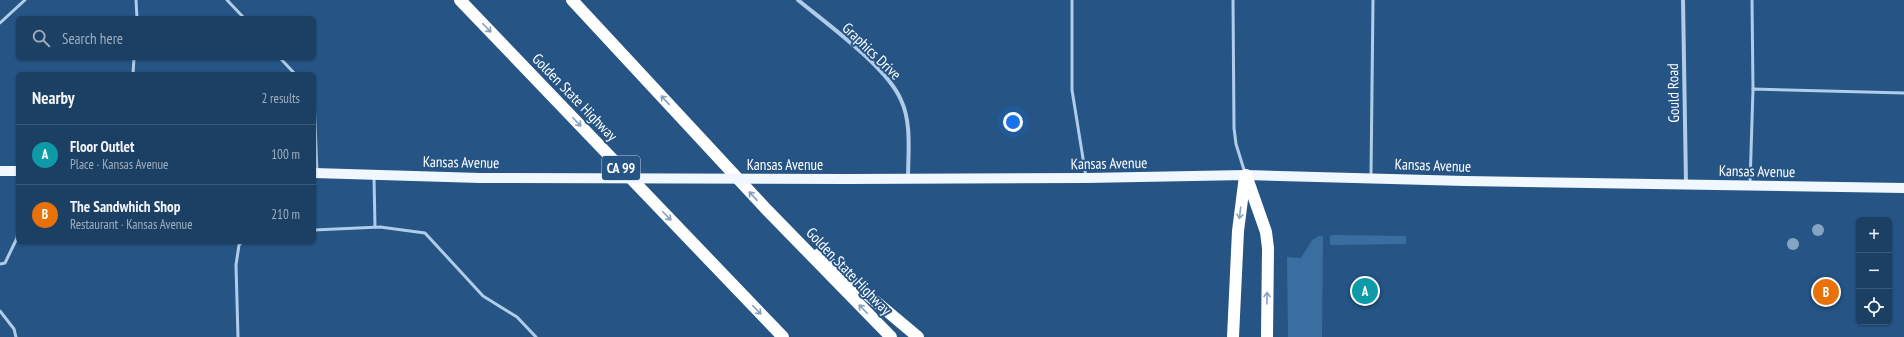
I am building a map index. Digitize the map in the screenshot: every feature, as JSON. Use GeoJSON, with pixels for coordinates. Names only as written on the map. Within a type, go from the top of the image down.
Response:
{"type":"FeatureCollection","features":[{"type":"Feature","properties":{"kind":"highway","name":"Golden State Highway"},"geometry":{"type":"LineString","coordinates":[[460,0],[783,337]]}},
{"type":"Feature","properties":{"kind":"highway","name":"Golden State Highway"},"geometry":{"type":"LineString","coordinates":[[572,0],[766,209],[891,337]]}},
{"type":"Feature","properties":{"kind":"highway"},"geometry":{"type":"LineString","coordinates":[[1234,337],[1238,231],[1246,175]]}},
{"type":"Feature","properties":{"kind":"highway"},"geometry":{"type":"LineString","coordinates":[[1246,175],[1266,232],[1268,248],[1267,337]]}},
{"type":"Feature","properties":{"kind":"highway"},"geometry":{"type":"LineString","coordinates":[[766,209],[918,337]]}},
{"type":"Feature","properties":{"kind":"main road"},"geometry":{"type":"LineString","coordinates":[[0,171],[16,171]]}},
{"type":"Feature","properties":{"kind":"main road","name":"Kansas Avenue"},"geometry":{"type":"LineString","coordinates":[[316,174],[480,178],[848,179],[1086,178],[1246,175],[1686,185],[1904,188]]}},
{"type":"Feature","properties":{"kind":"street","name":"Graphics Drive"},"geometry":{"type":"LineString","coordinates":[[798,0],[870,61],[890,81],[901,100],[907,120],[908,179]]}},
{"type":"Feature","properties":{"kind":"street","name":"Gould Road"},"geometry":{"type":"LineString","coordinates":[[1683,0],[1686,185]]}},
{"type":"Feature","properties":{"kind":"lane"},"geometry":{"type":"LineString","coordinates":[[0,23],[25,0]]}},
{"type":"Feature","properties":{"kind":"lane"},"geometry":{"type":"LineString","coordinates":[[136,0],[137,16]]}},
{"type":"Feature","properties":{"kind":"lane"},"geometry":{"type":"LineString","coordinates":[[227,0],[242,16]]}},
{"type":"Feature","properties":{"kind":"lane"},"geometry":{"type":"LineString","coordinates":[[1072,0],[1072,90],[1086,178]]}},
{"type":"Feature","properties":{"kind":"lane"},"geometry":{"type":"LineString","coordinates":[[1233,0],[1234,128],[1236,144],[1246,175]]}},
{"type":"Feature","properties":{"kind":"lane"},"geometry":{"type":"LineString","coordinates":[[1371,178],[1373,0]]}},
{"type":"Feature","properties":{"kind":"lane"},"geometry":{"type":"LineString","coordinates":[[1750,186],[1753,89],[1752,0]]}},
{"type":"Feature","properties":{"kind":"lane"},"geometry":{"type":"LineString","coordinates":[[133,72],[134,60]]}},
{"type":"Feature","properties":{"kind":"lane"},"geometry":{"type":"LineString","coordinates":[[282,60],[293,72]]}},
{"type":"Feature","properties":{"kind":"lane"},"geometry":{"type":"LineString","coordinates":[[1753,89],[1904,93]]}},
{"type":"Feature","properties":{"kind":"lane"},"geometry":{"type":"LineString","coordinates":[[374,175],[375,227]]}},
{"type":"Feature","properties":{"kind":"lane"},"geometry":{"type":"LineString","coordinates":[[316,230],[375,227],[425,233],[483,296],[517,317],[536,337]]}},
{"type":"Feature","properties":{"kind":"lane"},"geometry":{"type":"LineString","coordinates":[[0,264],[5,262],[16,240]]}},
{"type":"Feature","properties":{"kind":"lane"},"geometry":{"type":"LineString","coordinates":[[238,337],[236,265],[239,244]]}},
{"type":"Feature","properties":{"kind":"lane"},"geometry":{"type":"LineString","coordinates":[[0,311],[14,330],[16,337]]}},
{"type":"Feature","properties":{"kind":"shaded area"},"geometry":{"type":"Polygon","coordinates":[[[1319,236],[1323,236],[1322,337],[1288,337],[1287,257],[1301,258],[1312,240],[1319,236]]]}},
{"type":"Feature","properties":{"kind":"shaded area"},"geometry":{"type":"Polygon","coordinates":[[[1330,236],[1406,236],[1406,244],[1330,245],[1330,236]]]}},
{"type":"Feature","properties":{"kind":"place","name":"Floor Outlet"},"geometry":{"type":"Point","coordinates":[1365,291]}},
{"type":"Feature","properties":{"kind":"place","name":"The Sandwhich Shop"},"geometry":{"type":"Point","coordinates":[1826,292]}}]}
